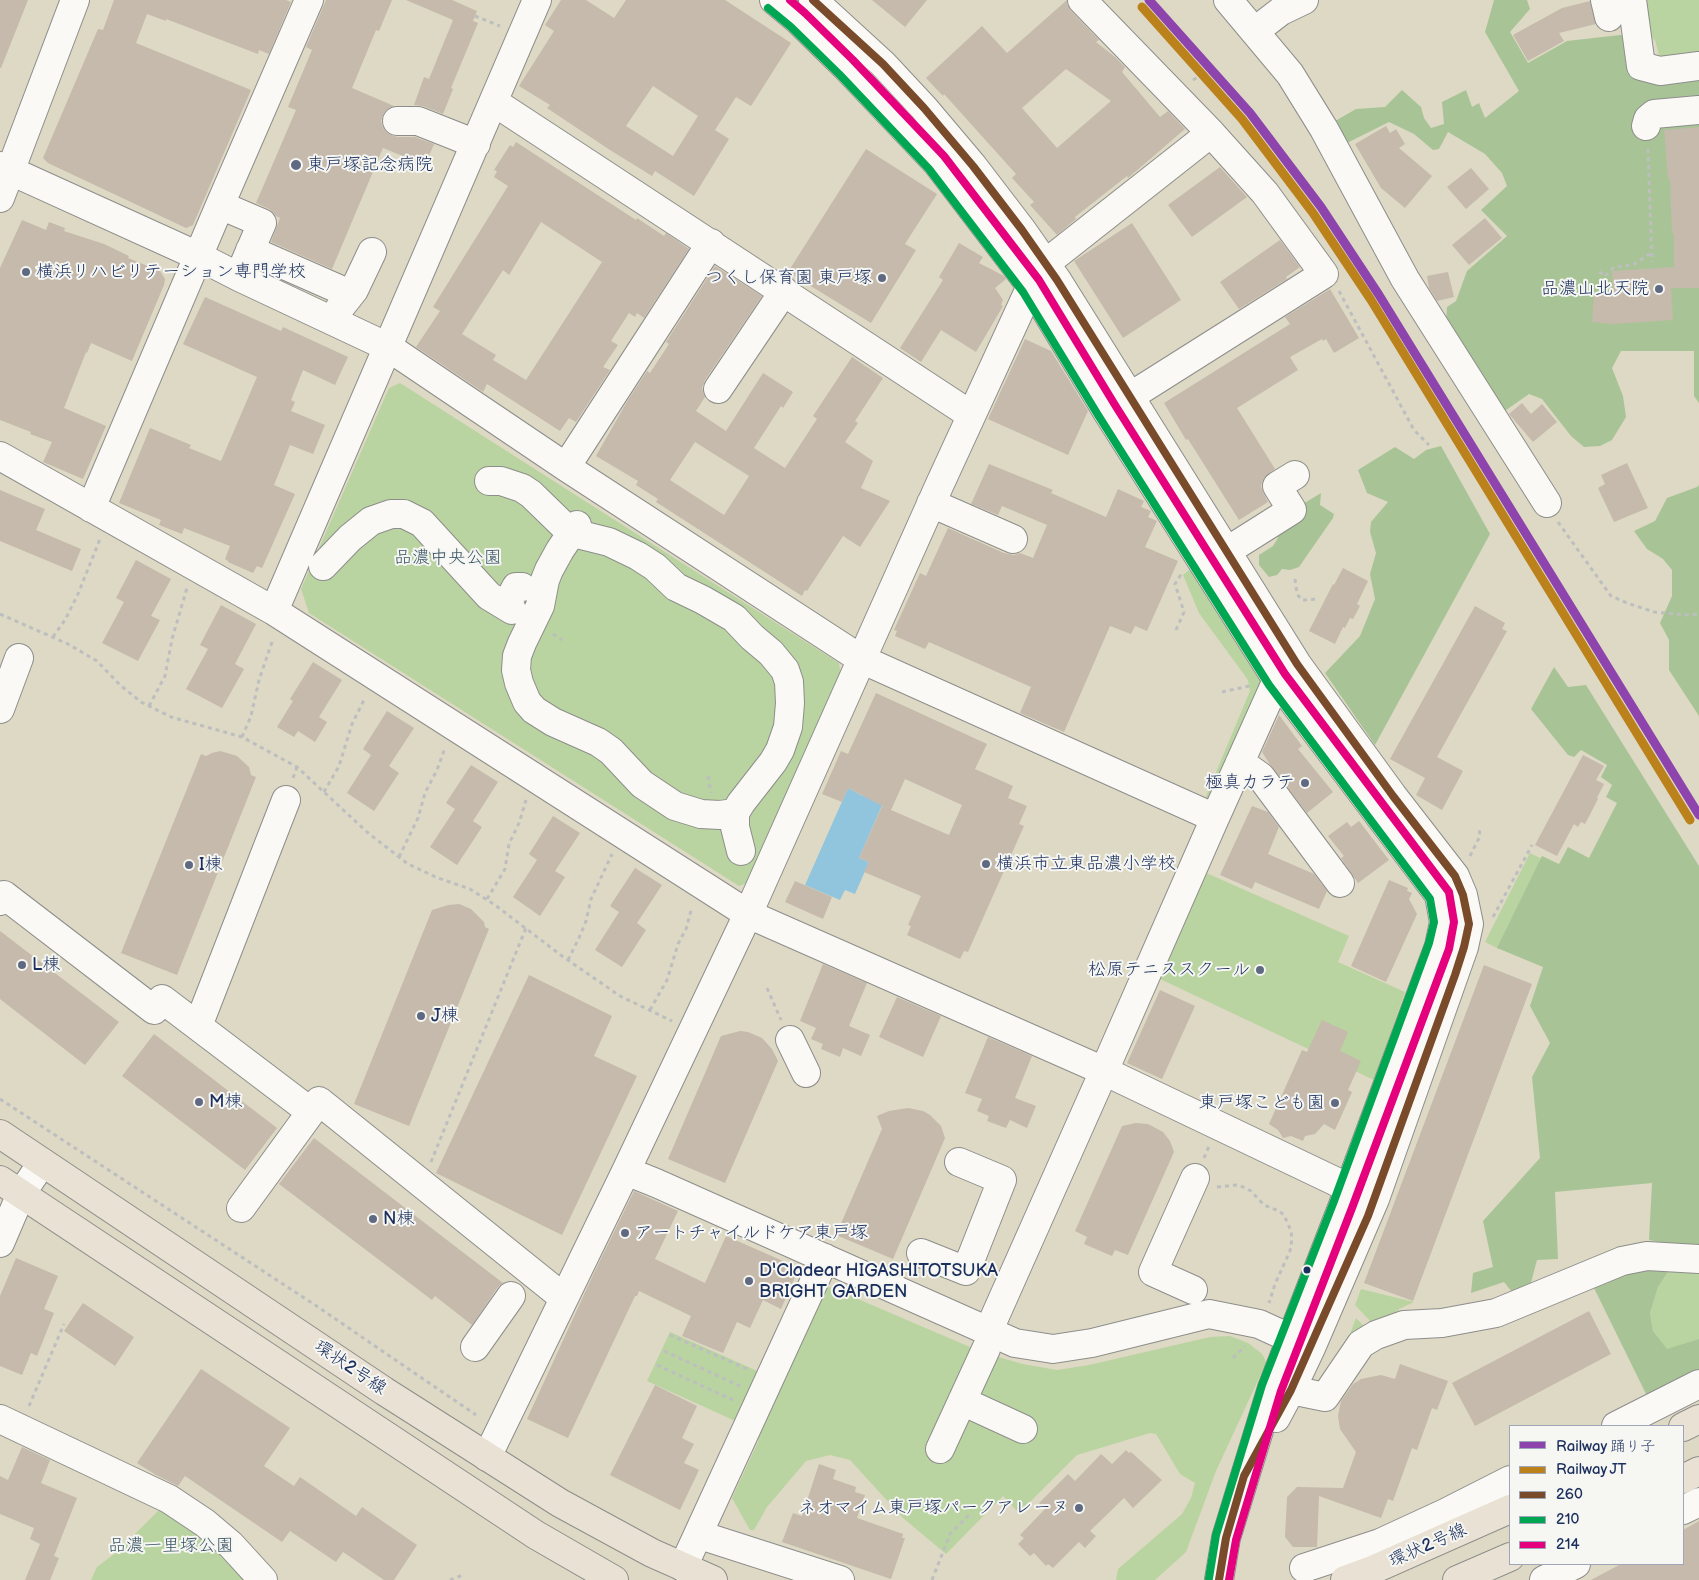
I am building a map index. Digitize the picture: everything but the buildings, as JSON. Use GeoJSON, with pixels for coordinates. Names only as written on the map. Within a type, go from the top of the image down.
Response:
{"type":"FeatureCollection","features":[{"type":"Feature","properties":{"kind":"main road","name":"環状2号線"},"geometry":{"type":"LineString","coordinates":[[0,1134],[384,1391],[560,1503],[652,1553],[713,1580]]}},
{"type":"Feature","properties":{"kind":"main road","name":"環状2号線"},"geometry":{"type":"LineString","coordinates":[[10,1187],[536,1535],[614,1580]]}},
{"type":"Feature","properties":{"kind":"main road"},"geometry":{"type":"LineString","coordinates":[[1684,1426],[1699,1419]]}},
{"type":"Feature","properties":{"kind":"main road"},"geometry":{"type":"LineString","coordinates":[[1684,1478],[1699,1471]]}},
{"type":"Feature","properties":{"kind":"main road","name":"環状2号線"},"geometry":{"type":"LineString","coordinates":[[1345,1580],[1370,1572],[1509,1509]]}},
{"type":"Feature","properties":{"kind":"main road"},"geometry":{"type":"LineString","coordinates":[[1457,1580],[1509,1557]]}},
{"type":"Feature","properties":{"kind":"street"},"geometry":{"type":"LineString","coordinates":[[0,198],[5,168],[75,0]]}},
{"type":"Feature","properties":{"kind":"street"},"geometry":{"type":"LineString","coordinates":[[91,508],[198,256],[310,0]]}},
{"type":"Feature","properties":{"kind":"street"},"geometry":{"type":"LineString","coordinates":[[274,621],[388,347],[537,0]]}},
{"type":"Feature","properties":{"kind":"street"},"geometry":{"type":"LineString","coordinates":[[774,0],[798,20],[846,67],[937,163],[1031,286],[1106,410],[1287,672],[1451,895],[1469,924],[1464,947],[1375,1199],[1300,1343],[1272,1388],[1226,1538],[1219,1580]]}},
{"type":"Feature","properties":{"kind":"street"},"geometry":{"type":"LineString","coordinates":[[813,0],[883,64],[924,108],[973,166],[1046,263],[1226,551],[1287,672]]}},
{"type":"Feature","properties":{"kind":"street"},"geometry":{"type":"LineString","coordinates":[[1082,0],[1211,133],[1265,193],[1324,274],[1106,410]]}},
{"type":"Feature","properties":{"kind":"street"},"geometry":{"type":"LineString","coordinates":[[1228,0],[1290,74],[1324,129],[1406,279],[1547,503]]}},
{"type":"Feature","properties":{"kind":"street"},"geometry":{"type":"LineString","coordinates":[[1255,32],[1282,11],[1304,0]]}},
{"type":"Feature","properties":{"kind":"street"},"geometry":{"type":"LineString","coordinates":[[1632,0],[1642,66],[1660,71],[1699,66]]}},
{"type":"Feature","properties":{"kind":"street"},"geometry":{"type":"LineString","coordinates":[[494,102],[971,415]]}},
{"type":"Feature","properties":{"kind":"street"},"geometry":{"type":"LineString","coordinates":[[1646,126],[1648,119],[1654,114],[1699,110]]}},
{"type":"Feature","properties":{"kind":"street"},"geometry":{"type":"LineString","coordinates":[[397,121],[418,121],[476,144]]}},
{"type":"Feature","properties":{"kind":"street"},"geometry":{"type":"LineString","coordinates":[[487,1457],[626,1172],[748,914],[931,503],[1031,286],[1046,263],[1211,133]]}},
{"type":"Feature","properties":{"kind":"street"},"geometry":{"type":"LineString","coordinates":[[5,168],[198,256],[388,347],[566,467],[862,659],[1215,818]]}},
{"type":"Feature","properties":{"kind":"street"},"geometry":{"type":"LineString","coordinates":[[220,205],[262,223],[239,277]]}},
{"type":"Feature","properties":{"kind":"street"},"geometry":{"type":"LineString","coordinates":[[566,467],[711,243]]}},
{"type":"Feature","properties":{"kind":"street"},"geometry":{"type":"LineString","coordinates":[[250,250],[350,294]]}},
{"type":"Feature","properties":{"kind":"street"},"geometry":{"type":"LineString","coordinates":[[332,320],[354,290],[372,252]]}},
{"type":"Feature","properties":{"kind":"street"},"geometry":{"type":"LineString","coordinates":[[718,389],[784,291]]}},
{"type":"Feature","properties":{"kind":"street"},"geometry":{"type":"LineString","coordinates":[[0,456],[91,508],[748,914],[1104,1071],[1349,1189],[1375,1199]]}},
{"type":"Feature","properties":{"kind":"street"},"geometry":{"type":"LineString","coordinates":[[1226,551],[1292,510],[1277,486],[1295,475]]}},
{"type":"Feature","properties":{"kind":"street"},"geometry":{"type":"LineString","coordinates":[[488,481],[501,481],[522,488],[537,499],[566,528],[575,529],[609,542],[638,556],[654,567],[676,587],[734,618],[785,667],[789,682],[788,728],[773,762],[735,813],[735,828],[741,851]]}},
{"type":"Feature","properties":{"kind":"street"},"geometry":{"type":"LineString","coordinates":[[931,503],[1013,540]]}},
{"type":"Feature","properties":{"kind":"street"},"geometry":{"type":"LineString","coordinates":[[323,566],[350,538],[370,521],[390,514],[404,514],[416,519],[474,566],[489,596],[532,597]]}},
{"type":"Feature","properties":{"kind":"street"},"geometry":{"type":"LineString","coordinates":[[575,529],[532,597],[522,643],[517,656],[516,670],[527,702],[534,710],[553,722],[598,742],[611,751],[642,784],[675,806],[701,814],[720,815],[735,813]]}},
{"type":"Feature","properties":{"kind":"street"},"geometry":{"type":"LineString","coordinates":[[0,709],[19,658]]}},
{"type":"Feature","properties":{"kind":"street"},"geometry":{"type":"LineString","coordinates":[[943,1433],[987,1340],[1240,762],[1287,672]]}},
{"type":"Feature","properties":{"kind":"street"},"geometry":{"type":"LineString","coordinates":[[1240,762],[1261,777],[1340,883]]}},
{"type":"Feature","properties":{"kind":"street"},"geometry":{"type":"LineString","coordinates":[[198,1026],[286,800]]}},
{"type":"Feature","properties":{"kind":"street"},"geometry":{"type":"LineString","coordinates":[[0,901],[4,895],[154,1010],[162,999],[311,1112]]}},
{"type":"Feature","properties":{"kind":"street"},"geometry":{"type":"LineString","coordinates":[[1244,1476],[1291,1390],[1300,1343],[1349,1189],[1439,946],[1451,895]]}},
{"type":"Feature","properties":{"kind":"street"},"geometry":{"type":"LineString","coordinates":[[790,1040],[806,1072]]}},
{"type":"Feature","properties":{"kind":"street"},"geometry":{"type":"LineString","coordinates":[[241,1208],[319,1101],[564,1298]]}},
{"type":"Feature","properties":{"kind":"street"},"geometry":{"type":"LineString","coordinates":[[921,1253],[966,1271],[1002,1180],[958,1162]]}},
{"type":"Feature","properties":{"kind":"street"},"geometry":{"type":"LineString","coordinates":[[0,1243],[10,1187],[42,1163]]}},
{"type":"Feature","properties":{"kind":"street"},"geometry":{"type":"LineString","coordinates":[[626,1172],[825,1258],[987,1340],[1015,1342],[1053,1349],[1092,1343],[1209,1314],[1259,1324],[1300,1343]]}},
{"type":"Feature","properties":{"kind":"street"},"geometry":{"type":"LineString","coordinates":[[1191,1187],[1153,1272],[1192,1290]]}},
{"type":"Feature","properties":{"kind":"street"},"geometry":{"type":"LineString","coordinates":[[1291,1390],[1325,1397],[1361,1344],[1376,1335],[1404,1325],[1442,1323],[1496,1313],[1622,1261],[1647,1256],[1699,1259]]}},
{"type":"Feature","properties":{"kind":"street"},"geometry":{"type":"LineString","coordinates":[[683,1567],[825,1258]]}},
{"type":"Feature","properties":{"kind":"street"},"geometry":{"type":"LineString","coordinates":[[475,1347],[511,1296]]}},
{"type":"Feature","properties":{"kind":"street"},"geometry":{"type":"LineString","coordinates":[[1618,1425],[1699,1384]]}},
{"type":"Feature","properties":{"kind":"street"},"geometry":{"type":"LineString","coordinates":[[963,1388],[1023,1429]]}},
{"type":"Feature","properties":{"kind":"street"},"geometry":{"type":"LineString","coordinates":[[10,1424],[170,1499],[206,1523],[231,1544],[263,1580]]}},
{"type":"Feature","properties":{"kind":"street"},"geometry":{"type":"LineString","coordinates":[[1304,1568],[1380,1542],[1445,1513],[1509,1481]]}},
{"type":"Feature","properties":{"kind":"street"},"geometry":{"type":"LineString","coordinates":[[1684,1510],[1699,1502]]}},
{"type":"Feature","properties":{"kind":"street"},"geometry":{"type":"LineString","coordinates":[[706,1537],[840,1580]]}},
{"type":"Feature","properties":{"kind":"street"},"geometry":{"type":"LineString","coordinates":[[1544,1580],[1574,1565]]}},
{"type":"Feature","properties":{"kind":"path"},"geometry":{"type":"LineString","coordinates":[[1648,162],[1652,262]]}},
{"type":"Feature","properties":{"kind":"path"},"geometry":{"type":"LineString","coordinates":[[1604,292],[1606,275],[1614,267],[1633,265],[1652,253]]}},
{"type":"Feature","properties":{"kind":"path"},"geometry":{"type":"LineString","coordinates":[[1599,272],[1606,275]]}},
{"type":"Feature","properties":{"kind":"path"},"geometry":{"type":"LineString","coordinates":[[1324,274],[1333,281],[1414,430],[1429,445]]}},
{"type":"Feature","properties":{"kind":"path"},"geometry":{"type":"LineString","coordinates":[[1547,503],[1611,596],[1654,612],[1687,615],[1699,614]]}},
{"type":"Feature","properties":{"kind":"path"},"geometry":{"type":"LineString","coordinates":[[53,638],[65,620],[78,594],[100,538]]}},
{"type":"Feature","properties":{"kind":"path"},"geometry":{"type":"LineString","coordinates":[[1176,630],[1184,612],[1175,584],[1180,574]]}},
{"type":"Feature","properties":{"kind":"path"},"geometry":{"type":"LineString","coordinates":[[1295,580],[1297,594],[1302,600],[1318,599]]}},
{"type":"Feature","properties":{"kind":"path"},"geometry":{"type":"LineString","coordinates":[[149,706],[165,676],[172,639],[189,584]]}},
{"type":"Feature","properties":{"kind":"path"},"geometry":{"type":"LineString","coordinates":[[0,614],[68,644],[97,661],[141,702],[171,717],[242,737],[297,767],[367,832],[408,864],[438,878],[470,889],[487,899],[568,960],[620,996],[676,1023]]}},
{"type":"Feature","properties":{"kind":"path"},"geometry":{"type":"LineString","coordinates":[[242,737],[251,716],[259,680],[271,648],[274,621]]}},
{"type":"Feature","properties":{"kind":"path"},"geometry":{"type":"LineString","coordinates":[[1222,692],[1249,686]]}},
{"type":"Feature","properties":{"kind":"path"},"geometry":{"type":"LineString","coordinates":[[324,792],[339,766],[352,724],[368,691]]}},
{"type":"Feature","properties":{"kind":"path"},"geometry":{"type":"LineString","coordinates":[[399,857],[418,818],[446,742]]}},
{"type":"Feature","properties":{"kind":"path"},"geometry":{"type":"LineString","coordinates":[[487,899],[505,868],[509,844],[519,823],[526,798]]}},
{"type":"Feature","properties":{"kind":"path"},"geometry":{"type":"LineString","coordinates":[[1468,859],[1480,836],[1479,828]]}},
{"type":"Feature","properties":{"kind":"path"},"geometry":{"type":"LineString","coordinates":[[1492,918],[1506,897],[1532,845]]}},
{"type":"Feature","properties":{"kind":"path"},"geometry":{"type":"LineString","coordinates":[[568,960],[580,938],[591,899],[613,850]]}},
{"type":"Feature","properties":{"kind":"path"},"geometry":{"type":"LineString","coordinates":[[650,1010],[667,980],[678,944],[686,929],[693,902]]}},
{"type":"Feature","properties":{"kind":"path"},"geometry":{"type":"LineString","coordinates":[[422,1185],[526,928]]}},
{"type":"Feature","properties":{"kind":"path"},"geometry":{"type":"LineString","coordinates":[[767,988],[790,1040]]}},
{"type":"Feature","properties":{"kind":"path"},"geometry":{"type":"LineString","coordinates":[[0,1100],[315,1304],[476,1415]]}},
{"type":"Feature","properties":{"kind":"path"},"geometry":{"type":"LineString","coordinates":[[1191,1187],[1210,1188],[1236,1185],[1251,1191],[1264,1204],[1284,1215],[1291,1231],[1292,1239],[1290,1251],[1270,1299],[1269,1307]]}},
{"type":"Feature","properties":{"kind":"path"},"geometry":{"type":"LineString","coordinates":[[10,1424],[64,1324]]}},
{"type":"Feature","properties":{"kind":"path"},"geometry":{"type":"LineString","coordinates":[[670,1335],[752,1371]]}},
{"type":"Feature","properties":{"kind":"path"},"geometry":{"type":"LineString","coordinates":[[1233,1358],[1248,1343]]}},
{"type":"Feature","properties":{"kind":"path"},"geometry":{"type":"LineString","coordinates":[[664,1351],[744,1388]]}},
{"type":"Feature","properties":{"kind":"path"},"geometry":{"type":"LineString","coordinates":[[657,1365],[737,1402]]}},
{"type":"Feature","properties":{"kind":"path"},"geometry":{"type":"LineString","coordinates":[[932,1580],[950,1534],[972,1512]]}},
{"type":"Feature","properties":{"kind":"path"},"geometry":{"type":"LineString","coordinates":[[450,1580],[464,1575]]}},
{"type":"Feature","properties":{"kind":"green space"},"geometry":{"type":"Polygon","coordinates":[[[1494,0],[1527,0],[1530,9],[1510,32],[1528,63],[1567,41],[1629,34],[1661,65],[1699,57],[1699,403],[1694,396],[1694,351],[1621,351],[1612,368],[1623,396],[1626,417],[1612,440],[1600,446],[1584,447],[1571,436],[1542,399],[1529,394],[1502,413],[1446,322],[1447,307],[1456,301],[1467,271],[1507,236],[1481,210],[1507,186],[1502,173],[1485,154],[1448,132],[1439,149],[1433,150],[1414,134],[1389,122],[1343,145],[1330,124],[1356,109],[1385,107],[1402,90],[1421,107],[1424,118],[1431,128],[1444,124],[1442,102],[1466,90],[1472,107],[1479,103],[1485,118],[1519,91],[1485,32],[1494,0]]]}},
{"type":"Feature","properties":{"kind":"green space"},"geometry":{"type":"Polygon","coordinates":[[[1640,0],[1699,0],[1699,52],[1660,59],[1655,40],[1642,32],[1640,0]]]}},
{"type":"Feature","properties":{"kind":"green space","name":"品濃中央公園"},"geometry":{"type":"Polygon","coordinates":[[[400,383],[839,663],[841,677],[752,881],[739,886],[309,613],[301,589],[389,388],[400,383]]]}},
{"type":"Feature","properties":{"kind":"green space"},"geometry":{"type":"Polygon","coordinates":[[[1441,446],[1490,534],[1375,745],[1325,673],[1360,636],[1375,599],[1370,574],[1376,553],[1370,532],[1371,522],[1388,502],[1367,493],[1358,470],[1395,447],[1414,459],[1426,450],[1441,446]]]}},
{"type":"Feature","properties":{"kind":"green space"},"geometry":{"type":"Polygon","coordinates":[[[1699,485],[1699,716],[1669,670],[1669,640],[1660,623],[1672,596],[1672,570],[1663,559],[1647,549],[1634,531],[1655,521],[1667,498],[1699,485]]]}},
{"type":"Feature","properties":{"kind":"green space"},"geometry":{"type":"Polygon","coordinates":[[[1321,493],[1320,505],[1334,514],[1333,518],[1299,567],[1290,570],[1282,569],[1277,575],[1269,577],[1259,565],[1259,555],[1273,546],[1278,538],[1270,524],[1321,493]]]}},
{"type":"Feature","properties":{"kind":"green space"},"geometry":{"type":"Polygon","coordinates":[[[1192,568],[1263,679],[1211,802],[1204,801],[1250,691],[1248,680],[1199,613],[1183,575],[1192,568]]]}},
{"type":"Feature","properties":{"kind":"green space"},"geometry":{"type":"Polygon","coordinates":[[[1554,667],[1568,687],[1586,685],[1699,866],[1699,1250],[1649,1240],[1652,1183],[1555,1192],[1558,1259],[1537,1260],[1529,1290],[1516,1297],[1504,1282],[1471,1293],[1473,1273],[1493,1267],[1483,1221],[1540,1158],[1532,1077],[1550,1043],[1530,1006],[1543,967],[1497,948],[1542,856],[1559,864],[1568,847],[1589,858],[1617,803],[1606,797],[1612,785],[1601,777],[1607,765],[1581,750],[1574,757],[1568,755],[1531,709],[1554,667]]]}},
{"type":"Feature","properties":{"kind":"green space"},"geometry":{"type":"Polygon","coordinates":[[[1530,853],[1544,860],[1499,949],[1485,942],[1530,853]]]}},
{"type":"Feature","properties":{"kind":"green space","name":"松原テニススクール"},"geometry":{"type":"Polygon","coordinates":[[[1204,872],[1349,936],[1338,962],[1405,992],[1374,1080],[1160,979],[1204,872]]]}},
{"type":"Feature","properties":{"kind":"green space"},"geometry":{"type":"Polygon","coordinates":[[[1674,1263],[1699,1267],[1699,1339],[1667,1350],[1653,1331],[1650,1313],[1658,1287],[1674,1263]]]}},
{"type":"Feature","properties":{"kind":"green space"},"geometry":{"type":"Polygon","coordinates":[[[1674,1263],[1658,1287],[1650,1313],[1653,1331],[1667,1349],[1699,1339],[1699,1377],[1649,1400],[1592,1284],[1634,1267],[1674,1263]]]}},
{"type":"Feature","properties":{"kind":"green space"},"geometry":{"type":"Polygon","coordinates":[[[830,1287],[984,1353],[1023,1364],[1057,1370],[1089,1365],[1210,1337],[1230,1336],[1248,1343],[1261,1353],[1266,1363],[1216,1471],[1186,1552],[1155,1580],[1116,1580],[1118,1569],[1182,1514],[1191,1498],[1195,1483],[1180,1474],[1156,1434],[1150,1433],[1077,1455],[1019,1513],[1003,1496],[946,1554],[903,1518],[850,1460],[830,1455],[806,1461],[767,1507],[754,1530],[750,1530],[732,1498],[758,1442],[760,1421],[816,1292],[830,1287]]]}},
{"type":"Feature","properties":{"kind":"green space"},"geometry":{"type":"Polygon","coordinates":[[[1361,1289],[1414,1302],[1399,1309],[1376,1327],[1355,1305],[1361,1289]]]}},
{"type":"Feature","properties":{"kind":"green space"},"geometry":{"type":"Polygon","coordinates":[[[1356,1318],[1371,1333],[1330,1386],[1356,1318]]]}},
{"type":"Feature","properties":{"kind":"green space"},"geometry":{"type":"Polygon","coordinates":[[[670,1332],[764,1374],[742,1424],[647,1381],[670,1332]]]}},
{"type":"Feature","properties":{"kind":"green space","name":"品濃一里塚公園"},"geometry":{"type":"Polygon","coordinates":[[[166,1503],[255,1580],[91,1580],[97,1567],[118,1551],[166,1503]]]}},
{"type":"Feature","properties":{"kind":"water"},"geometry":{"type":"Polygon","coordinates":[[[848,788],[883,803],[859,858],[869,862],[855,894],[845,890],[840,900],[805,885],[848,788]]]}},
{"type":"Feature","properties":{"kind":"rail line","name":"踊り子"},"geometry":{"type":"LineString","coordinates":[[1149,0],[1250,113],[1321,207],[1379,295],[1699,815]]}},
{"type":"Feature","properties":{"kind":"rail line","name":"JT"},"geometry":{"type":"LineString","coordinates":[[1142,7],[1242,119],[1313,213],[1371,300],[1690,820]]}},
{"type":"Feature","properties":{"kind":"transit line","name":"214"},"geometry":{"type":"LineString","coordinates":[[790,0],[853,60],[944,156],[1039,280],[1115,405],[1285,674],[1449,892],[1454,922],[1449,949],[1281,1391],[1236,1540],[1229,1580]]}},
{"type":"Feature","properties":{"kind":"transit line","name":"260"},"geometry":{"type":"LineString","coordinates":[[813,0],[883,64],[924,108],[973,166],[1022,230],[1057,280],[1297,664],[1393,796],[1455,876],[1463,895],[1469,924],[1455,975],[1368,1216],[1291,1390],[1244,1476],[1226,1538],[1219,1580]]}},
{"type":"Feature","properties":{"kind":"transit line","name":"210"},"geometry":{"type":"LineString","coordinates":[[768,8],[791,27],[839,74],[929,169],[1023,292],[1098,415],[1269,685],[1430,899],[1434,922],[1429,943],[1334,1201],[1262,1385],[1216,1535],[1209,1578]]}},
{"type":"Feature","properties":{"kind":"place","name":"東戸塚記念病院"},"geometry":{"type":"Point","coordinates":[296,165]}},
{"type":"Feature","properties":{"kind":"place","name":"横浜リハビリテーション専門学校"},"geometry":{"type":"Point","coordinates":[26,272]}},
{"type":"Feature","properties":{"kind":"place","name":"つくし保育園 東戸塚"},"geometry":{"type":"Point","coordinates":[882,278]}},
{"type":"Feature","properties":{"kind":"place","name":"品濃山北天院"},"geometry":{"type":"Point","coordinates":[1659,289]}},
{"type":"Feature","properties":{"kind":"place","name":"極真カラテ"},"geometry":{"type":"Point","coordinates":[1305,783]}},
{"type":"Feature","properties":{"kind":"place","name":"横浜市立東品濃小学校"},"geometry":{"type":"Point","coordinates":[986,864]}},
{"type":"Feature","properties":{"kind":"place","name":"I棟"},"geometry":{"type":"Point","coordinates":[189,865]}},
{"type":"Feature","properties":{"kind":"place","name":"L棟"},"geometry":{"type":"Point","coordinates":[22,965]}},
{"type":"Feature","properties":{"kind":"place","name":"松原テニススクール"},"geometry":{"type":"Point","coordinates":[1260,970]}},
{"type":"Feature","properties":{"kind":"place","name":"J棟"},"geometry":{"type":"Point","coordinates":[421,1016]}},
{"type":"Feature","properties":{"kind":"place","name":"M棟"},"geometry":{"type":"Point","coordinates":[199,1102]}},
{"type":"Feature","properties":{"kind":"place","name":"東戸塚こども園"},"geometry":{"type":"Point","coordinates":[1335,1103]}},
{"type":"Feature","properties":{"kind":"place","name":"N棟"},"geometry":{"type":"Point","coordinates":[373,1219]}},
{"type":"Feature","properties":{"kind":"place","name":"アートチャイルドケア東戸塚"},"geometry":{"type":"Point","coordinates":[625,1233]}},
{"type":"Feature","properties":{"kind":"place","name":"D'Cladear HIGASHITOTSUKA BRIGHT GARDEN"},"geometry":{"type":"Point","coordinates":[749,1281]}},
{"type":"Feature","properties":{"kind":"place","name":"ネオマイム東戸塚パークアレーヌ"},"geometry":{"type":"Point","coordinates":[1079,1508]}}]}
